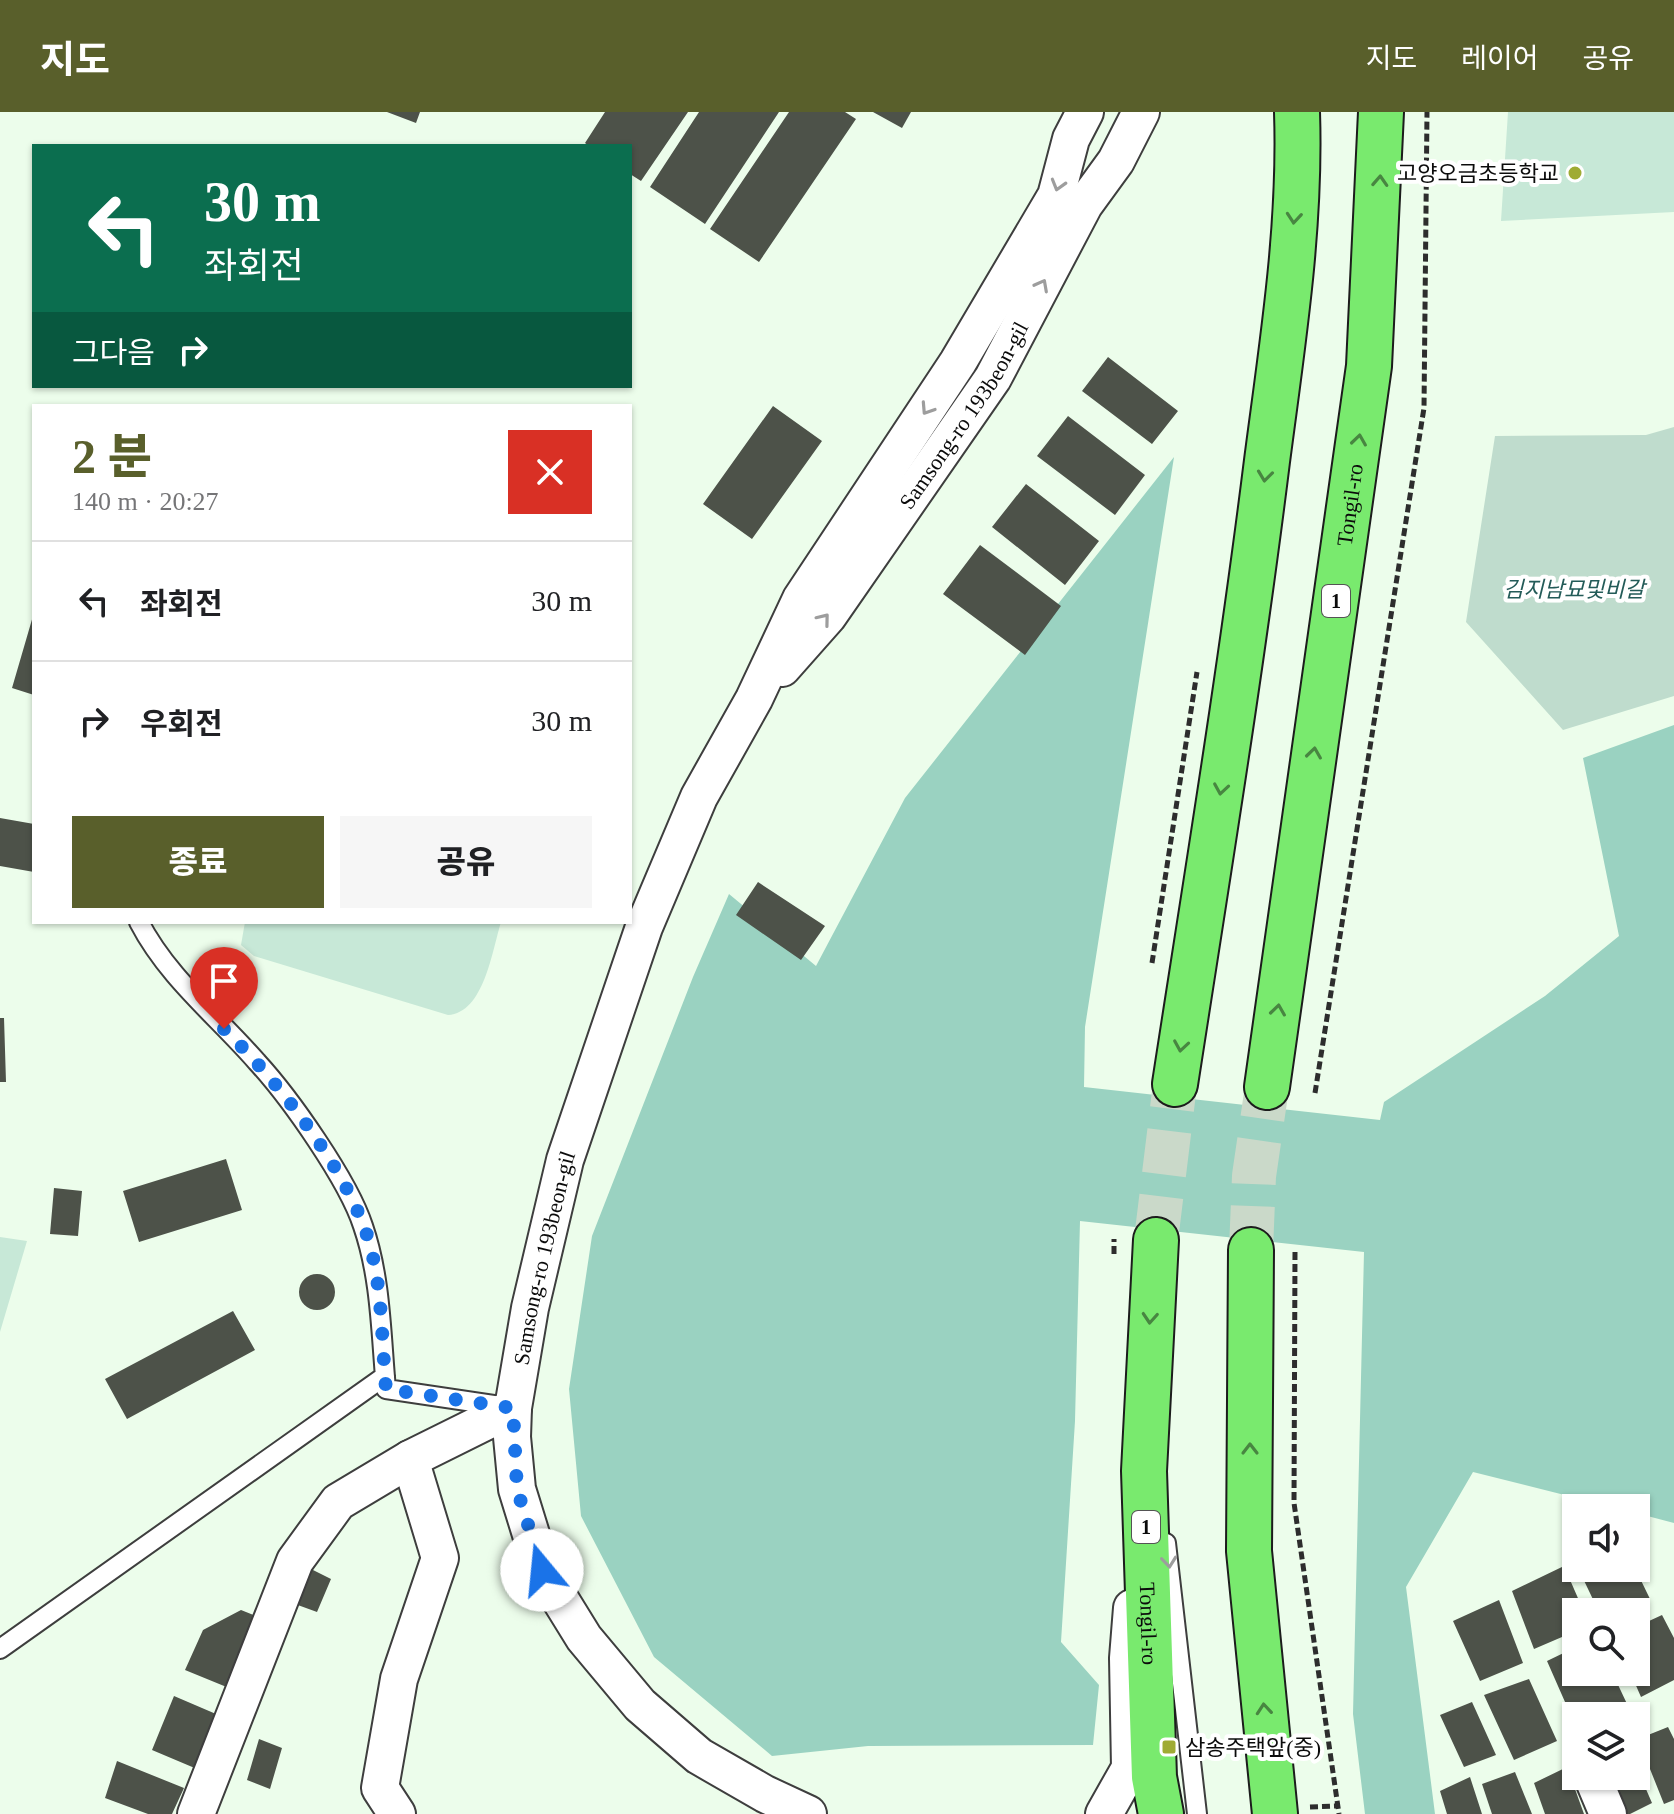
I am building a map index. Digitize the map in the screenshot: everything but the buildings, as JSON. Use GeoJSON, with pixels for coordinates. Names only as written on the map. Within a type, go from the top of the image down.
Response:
{"type":"FeatureCollection","features":[{"type":"Feature","properties":{"kind":"main road"},"geometry":{"type":"LineString","coordinates":[[1175,1084],[1246,627],[1286,310],[1299,164],[1297,112]]}},
{"type":"Feature","properties":{"kind":"main road","name":"Tongil-ro"},"geometry":{"type":"LineString","coordinates":[[1267,1087],[1369,366],[1381,112]]}},
{"type":"Feature","properties":{"kind":"main road","name":"Tongil-ro"},"geometry":{"type":"LineString","coordinates":[[1156,1240],[1144,1471],[1154,1777],[1161,1814]]}},
{"type":"Feature","properties":{"kind":"main road"},"geometry":{"type":"LineString","coordinates":[[1251,1250],[1249,1551],[1275,1814]]}},
{"type":"Feature","properties":{"kind":"street","name":"Samsong-ro 193beon-gil"},"geometry":{"type":"LineString","coordinates":[[808,1814],[765,1794],[699,1756],[640,1705],[584,1638],[542,1570],[517,1489],[513,1408],[530,1308],[565,1160],[644,927],[699,797],[754,699],[801,599],[958,362],[1056,196],[1071,139],[1085,112]]}},
{"type":"Feature","properties":{"kind":"street","name":"Samsong-ro 193beon-gil"},"geometry":{"type":"LineString","coordinates":[[754,699],[828,616],[993,378],[1084,205],[1116,161],[1141,112]]}},
{"type":"Feature","properties":{"kind":"street"},"geometry":{"type":"LineString","coordinates":[[196,1814],[295,1561],[338,1502],[410,1459],[513,1408]]}},
{"type":"Feature","properties":{"kind":"street"},"geometry":{"type":"LineString","coordinates":[[397,1814],[380,1788],[399,1679],[440,1558],[410,1459]]}},
{"type":"Feature","properties":{"kind":"street"},"geometry":{"type":"LineString","coordinates":[[1104,1814],[1130,1768],[1128,1658],[1144,1471]]}},
{"type":"Feature","properties":{"kind":"street"},"geometry":{"type":"LineString","coordinates":[[1598,1790],[1608,1814]]}},
{"type":"Feature","properties":{"kind":"lane"},"geometry":{"type":"LineString","coordinates":[[140,924],[182,983],[257,1061],[291,1105],[329,1162],[363,1224],[377,1281],[386,1389],[513,1408]]}},
{"type":"Feature","properties":{"kind":"lane"},"geometry":{"type":"LineString","coordinates":[[1147,1373],[1197,1814]]}},
{"type":"Feature","properties":{"kind":"lane"},"geometry":{"type":"LineString","coordinates":[[0,1649],[385,1376]]}},
{"type":"Feature","properties":{"kind":"path"},"geometry":{"type":"LineString","coordinates":[[1315,1093],[1424,408],[1427,112]]}},
{"type":"Feature","properties":{"kind":"path"},"geometry":{"type":"LineString","coordinates":[[1295,1252],[1294,1503],[1339,1814]]}},
{"type":"Feature","properties":{"kind":"shaded area"},"geometry":{"type":"Polygon","coordinates":[[[1174,457],[1085,1027],[1084,1087],[1380,1120],[1384,1102],[1545,996],[1619,936],[1583,758],[1674,725],[1674,1523],[1650,1517],[1650,1494],[1562,1494],[1473,1472],[1406,1587],[1435,1814],[1365,1814],[1353,1714],[1364,1252],[1080,1221],[1075,1421],[1061,1642],[1099,1685],[1093,1745],[868,1746],[772,1756],[654,1657],[581,1516],[569,1389],[592,1236],[693,977],[729,894],[816,966],[905,798],[1174,457]]]}},
{"type":"Feature","properties":{"kind":"green space","name":"고양오금초등학교"},"geometry":{"type":"Polygon","coordinates":[[[1508,112],[1674,112],[1674,212],[1501,221],[1508,112]]]}},
{"type":"Feature","properties":{"kind":"green space","name":"김지남묘및비갈"},"geometry":{"type":"Polygon","coordinates":[[[1674,427],[1674,696],[1563,730],[1466,622],[1495,436],[1646,435],[1674,427]]]}},
{"type":"Feature","properties":{"kind":"green space"},"geometry":{"type":"Polygon","coordinates":[[[245,924],[500,924],[490,964],[478,992],[460,1012],[448,1015],[254,956],[241,945],[245,924]]]}},
{"type":"Feature","properties":{"kind":"green space"},"geometry":{"type":"Polygon","coordinates":[[[0,1237],[27,1241],[0,1332],[0,1237]]]}},
{"type":"Feature","properties":{"kind":"tunnel"},"geometry":{"type":"LineString","coordinates":[[1156,1240],[1175,1084]]}},
{"type":"Feature","properties":{"kind":"tunnel"},"geometry":{"type":"LineString","coordinates":[[1251,1250],[1254,1176],[1267,1087]]}},
{"type":"Feature","properties":{"kind":"place","name":"고양오금초등학교"},"geometry":{"type":"Point","coordinates":[1575,173]}},
{"type":"Feature","properties":{"kind":"place","name":"삼송주택앞(중)"},"geometry":{"type":"Point","coordinates":[1169,1747]}},
{"type":"Feature","properties":{"kind":"route"},"geometry":{"type":"LineString","coordinates":[[224,1029],[257,1061],[291,1105],[329,1162],[363,1224],[377,1281],[386,1389],[513,1408],[512,1437],[517,1489],[542,1570]]}}]}
